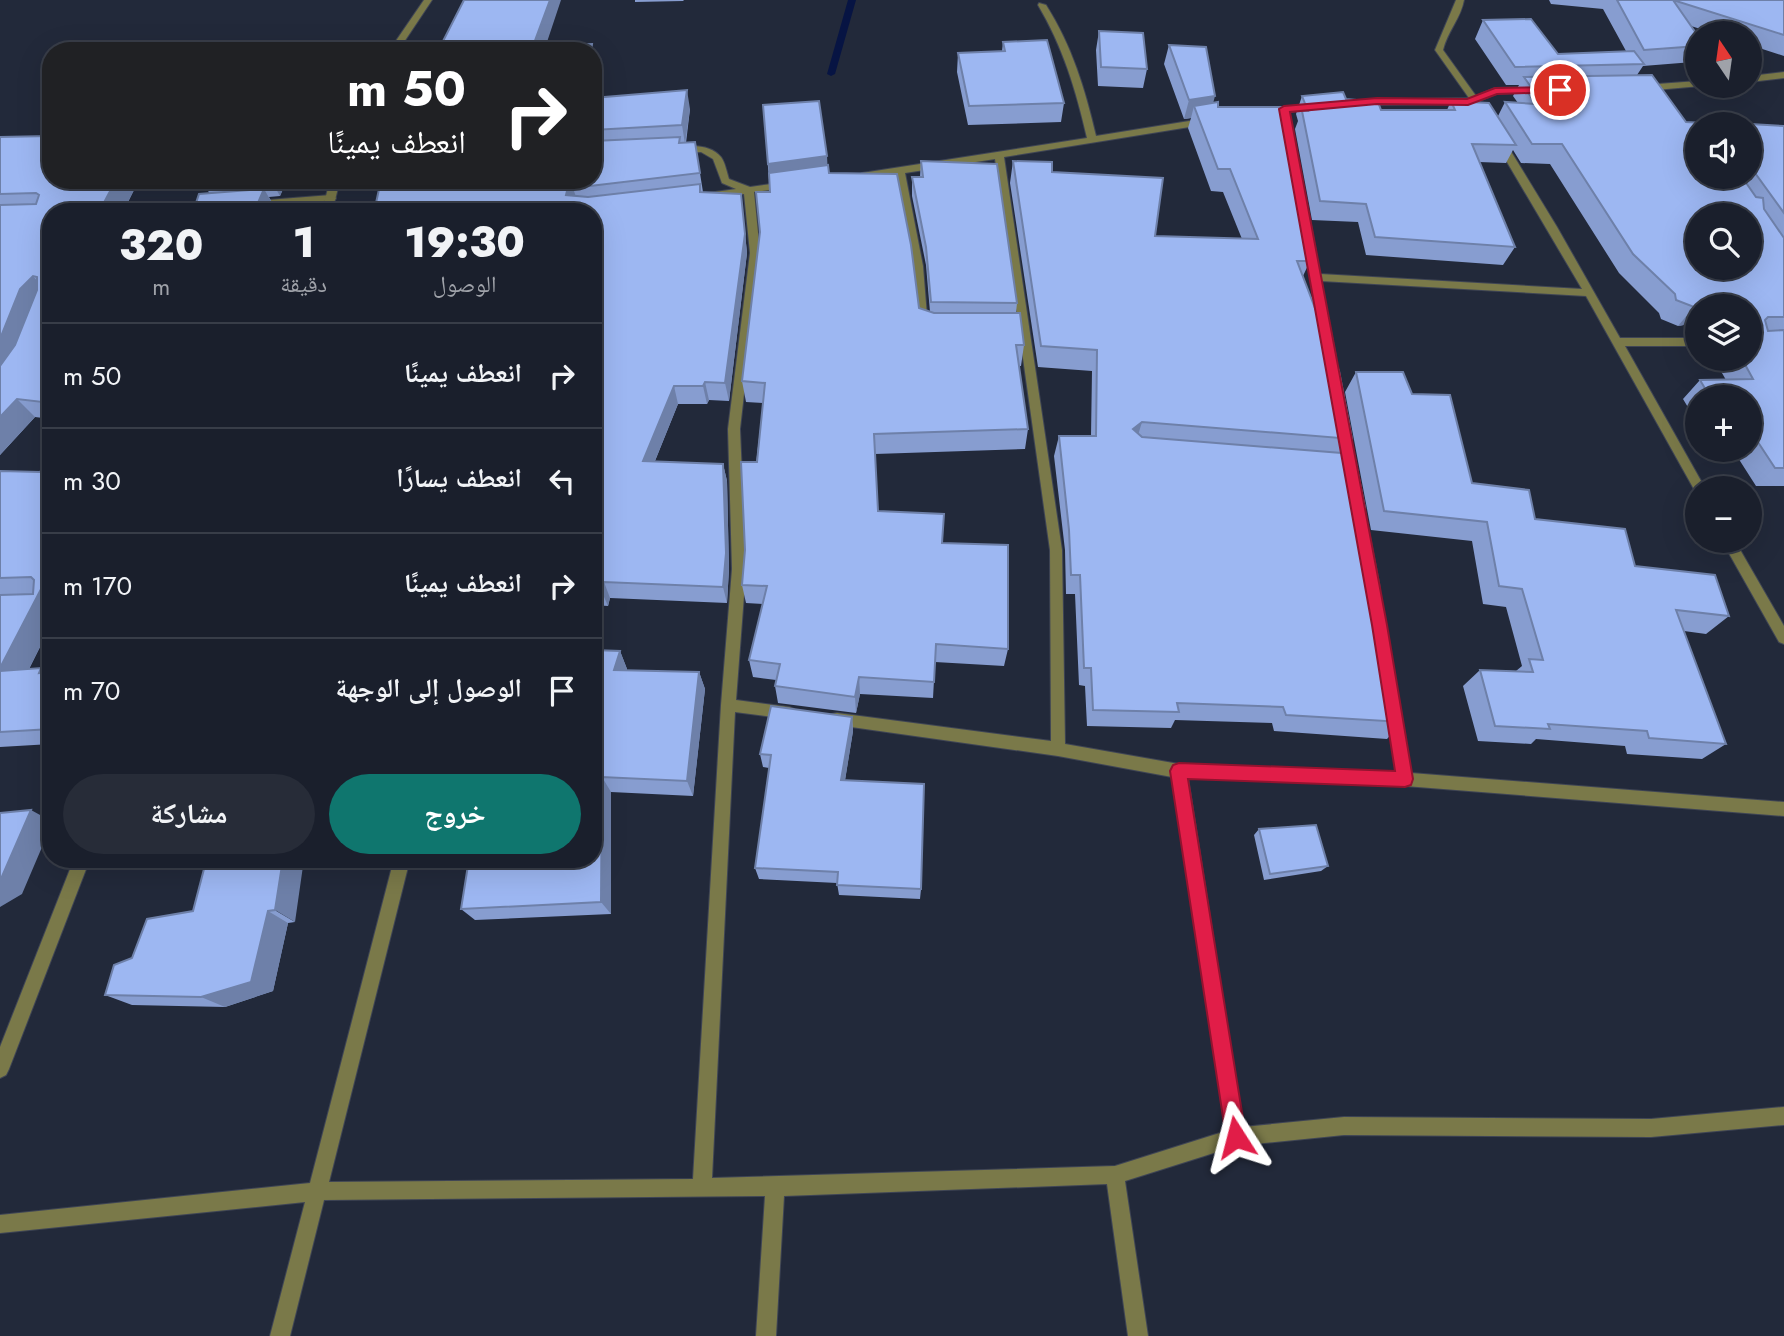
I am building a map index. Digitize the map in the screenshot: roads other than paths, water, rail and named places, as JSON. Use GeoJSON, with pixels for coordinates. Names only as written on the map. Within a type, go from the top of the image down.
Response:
{"type":"FeatureCollection","features":[{"type":"Feature","properties":{"kind":"street"},"geometry":{"type":"LineString","coordinates":[[399,42],[428,0]]}},
{"type":"Feature","properties":{"kind":"street"},"geometry":{"type":"LineString","coordinates":[[1460,0],[1451,25],[1441,36],[1439,50],[1475,101],[1589,293],[1692,476]]}},
{"type":"Feature","properties":{"kind":"street"},"geometry":{"type":"LineString","coordinates":[[1042,5],[1068,49],[1078,79],[1091,138]]}},
{"type":"Feature","properties":{"kind":"street"},"geometry":{"type":"LineString","coordinates":[[1762,78],[1784,75]]}},
{"type":"Feature","properties":{"kind":"street"},"geometry":{"type":"LineString","coordinates":[[1633,88],[1685,85]]}},
{"type":"Feature","properties":{"kind":"street"},"geometry":{"type":"LineString","coordinates":[[1661,88],[1668,99]]}},
{"type":"Feature","properties":{"kind":"street"},"geometry":{"type":"LineString","coordinates":[[1342,103],[1475,101],[1495,91],[1550,90]]}},
{"type":"Feature","properties":{"kind":"street"},"geometry":{"type":"LineString","coordinates":[[1263,113],[1286,116],[1330,104]]}},
{"type":"Feature","properties":{"kind":"street"},"geometry":{"type":"LineString","coordinates":[[845,178],[999,156],[1091,138],[1226,118]]}},
{"type":"Feature","properties":{"kind":"street"},"geometry":{"type":"LineString","coordinates":[[661,152],[703,149],[717,158],[724,181],[749,190]]}},
{"type":"Feature","properties":{"kind":"street"},"geometry":{"type":"LineString","coordinates":[[999,156],[1016,328],[1056,551],[1058,749]]}},
{"type":"Feature","properties":{"kind":"street"},"geometry":{"type":"LineString","coordinates":[[900,171],[918,266],[921,320],[933,328]]}},
{"type":"Feature","properties":{"kind":"street"},"geometry":{"type":"LineString","coordinates":[[697,197],[804,183]]}},
{"type":"Feature","properties":{"kind":"street"},"geometry":{"type":"LineString","coordinates":[[1299,187],[1333,373]]}},
{"type":"Feature","properties":{"kind":"street"},"geometry":{"type":"LineString","coordinates":[[330,203],[333,189]]}},
{"type":"Feature","properties":{"kind":"street"},"geometry":{"type":"LineString","coordinates":[[702,1188],[728,705],[739,569],[734,429],[755,253],[749,190]]}},
{"type":"Feature","properties":{"kind":"street"},"geometry":{"type":"LineString","coordinates":[[263,203],[331,198]]}},
{"type":"Feature","properties":{"kind":"street"},"geometry":{"type":"LineString","coordinates":[[1316,277],[1589,293]]}},
{"type":"Feature","properties":{"kind":"street"},"geometry":{"type":"LineString","coordinates":[[1617,342],[1685,342]]}},
{"type":"Feature","properties":{"kind":"street"},"geometry":{"type":"LineString","coordinates":[[1355,494],[1375,599]]}},
{"type":"Feature","properties":{"kind":"street"},"geometry":{"type":"LineString","coordinates":[[1735,553],[1784,638]]}},
{"type":"Feature","properties":{"kind":"street"},"geometry":{"type":"LineString","coordinates":[[1392,702],[1405,779]]}},
{"type":"Feature","properties":{"kind":"street"},"geometry":{"type":"LineString","coordinates":[[728,705],[1058,749],[1179,771],[1405,779],[1784,809]]}},
{"type":"Feature","properties":{"kind":"street"},"geometry":{"type":"LineString","coordinates":[[1179,771],[1236,1137]]}},
{"type":"Feature","properties":{"kind":"street"},"geometry":{"type":"LineString","coordinates":[[0,1069],[78,868]]}},
{"type":"Feature","properties":{"kind":"street"},"geometry":{"type":"LineString","coordinates":[[280,1336],[400,868]]}},
{"type":"Feature","properties":{"kind":"street"},"geometry":{"type":"LineString","coordinates":[[0,1224],[319,1191],[775,1187],[1115,1175],[1236,1137],[1343,1126],[1651,1128],[1784,1116]]}},
{"type":"Feature","properties":{"kind":"street"},"geometry":{"type":"LineString","coordinates":[[1115,1175],[1138,1336]]}},
{"type":"Feature","properties":{"kind":"street"},"geometry":{"type":"LineString","coordinates":[[766,1336],[775,1187]]}},
{"type":"Feature","properties":{"kind":"waterway"},"geometry":{"type":"LineString","coordinates":[[831,74],[852,0]]}}]}
